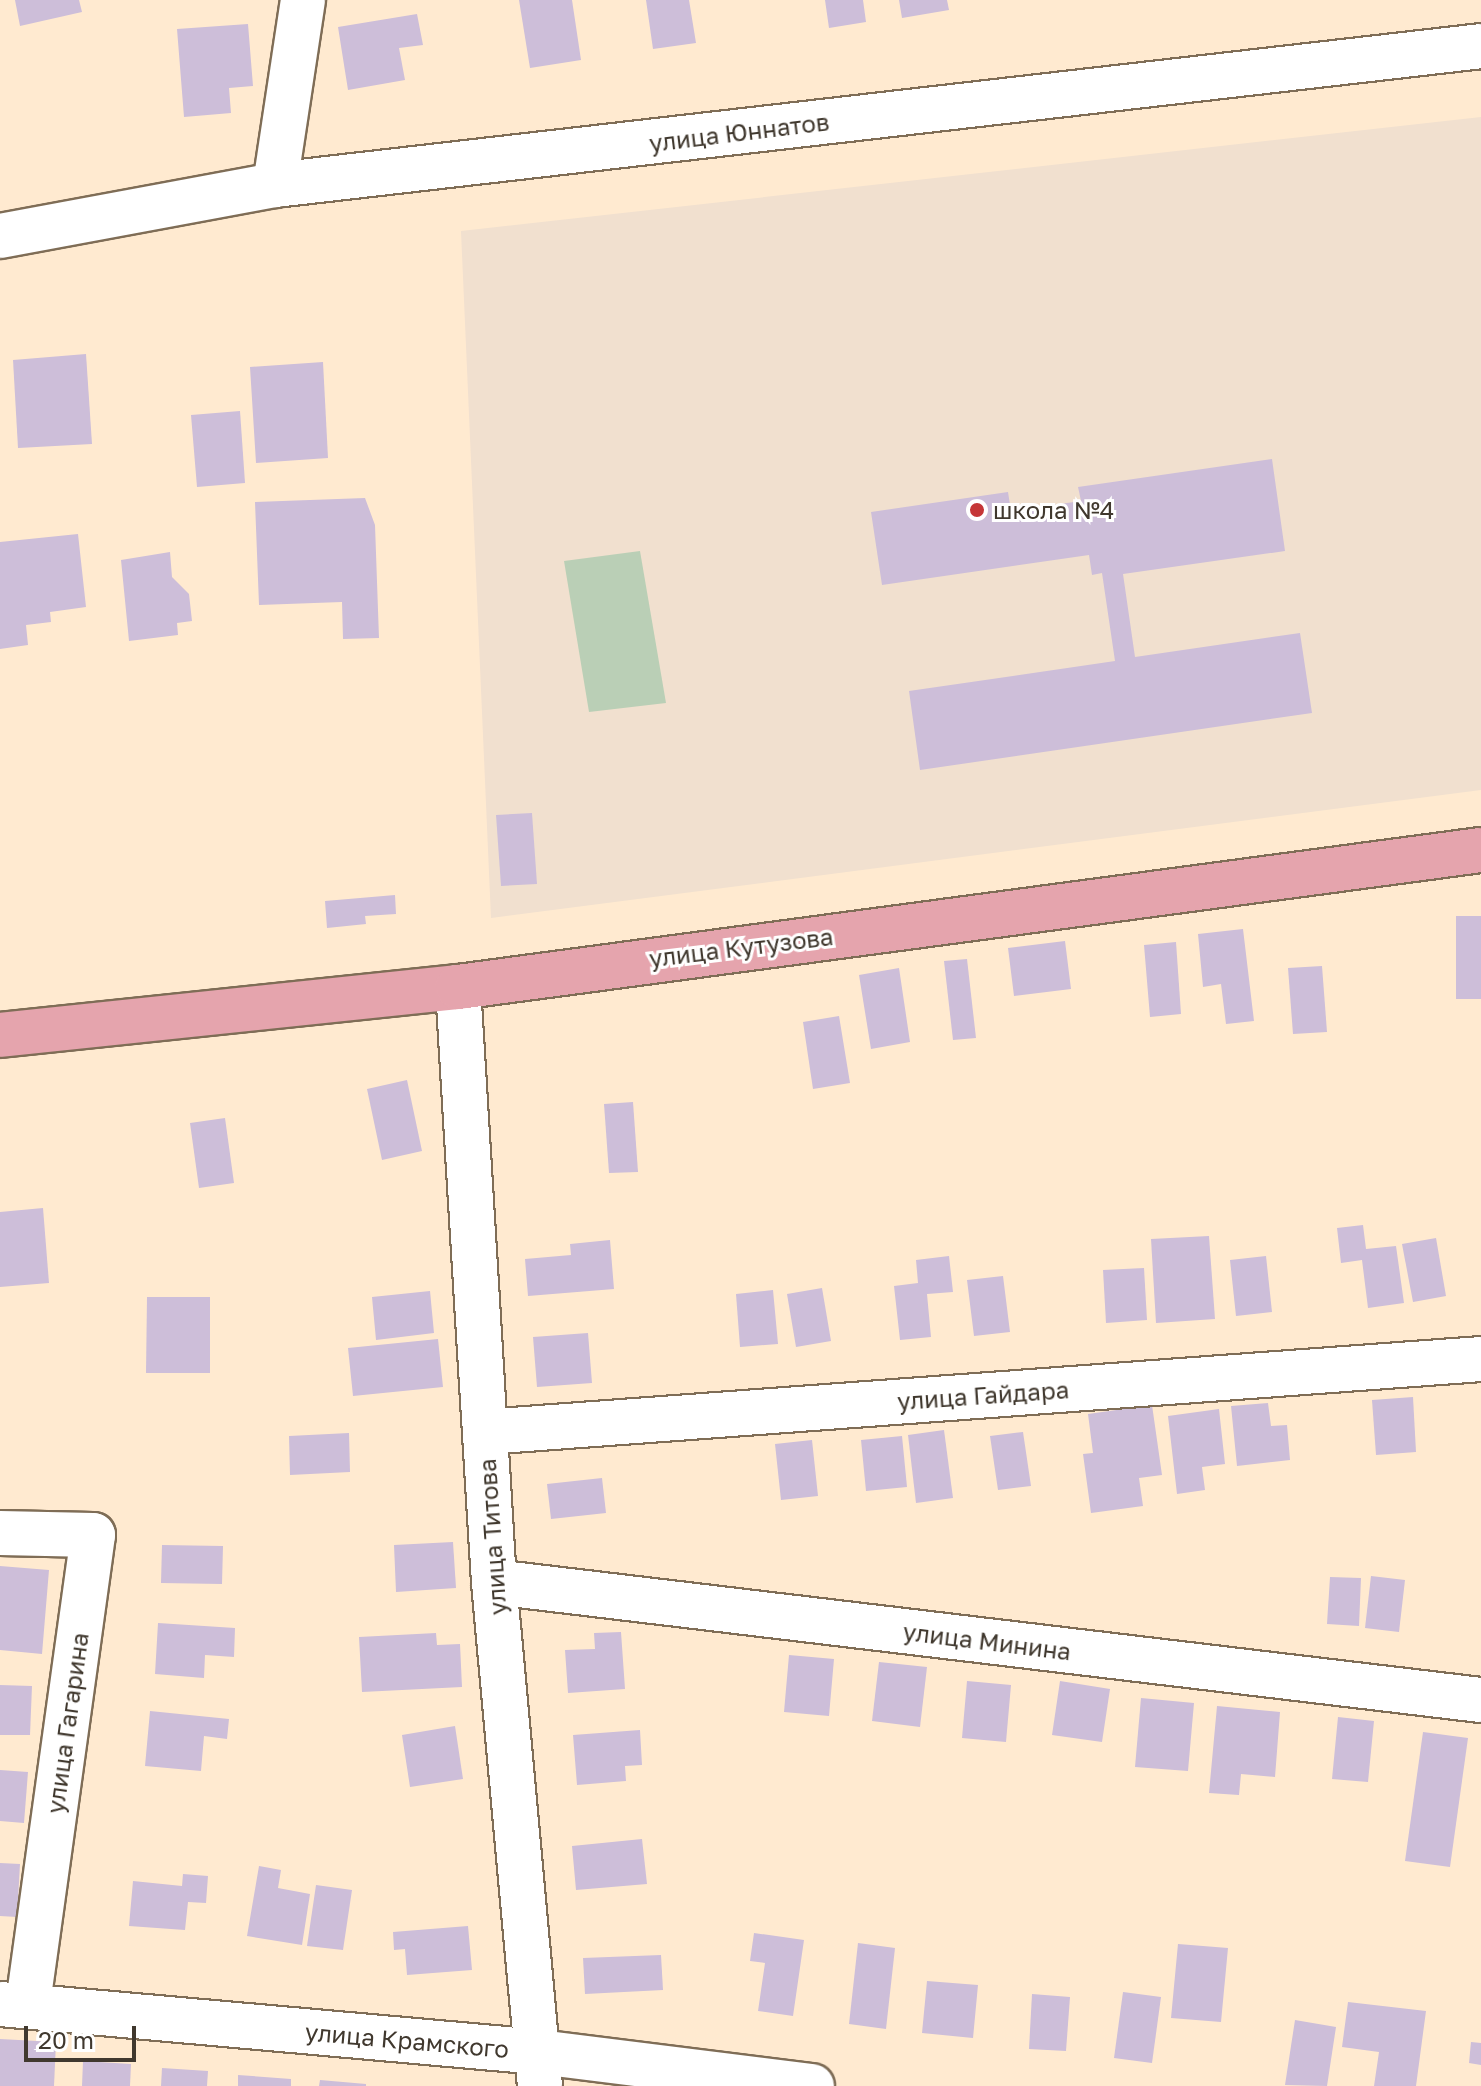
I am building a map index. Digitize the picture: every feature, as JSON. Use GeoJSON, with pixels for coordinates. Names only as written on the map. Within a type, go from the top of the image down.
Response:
{"type":"FeatureCollection","features":[{"type":"Feature","properties":{"kind":"main road","name":"улица Кутузова"},"geometry":{"type":"LineString","coordinates":[[0,1035],[458,987],[1481,850]]}},
{"type":"Feature","properties":{"kind":"street"},"geometry":{"type":"LineString","coordinates":[[275,185],[303,0]]}},
{"type":"Feature","properties":{"kind":"street","name":"улица Юннатов"},"geometry":{"type":"LineString","coordinates":[[0,236],[275,185],[1481,46]]}},
{"type":"Feature","properties":{"kind":"street","name":"улица Титова"},"geometry":{"type":"LineString","coordinates":[[458,987],[494,1582],[539,2069]]}},
{"type":"Feature","properties":{"kind":"street","name":"улица Гайдара"},"geometry":{"type":"LineString","coordinates":[[485,1432],[1481,1359]]}},
{"type":"Feature","properties":{"kind":"street","name":"улица Гагарина"},"geometry":{"type":"LineString","coordinates":[[0,1533],[93,1535],[14,2004]]}},
{"type":"Feature","properties":{"kind":"street","name":"улица Минина"},"geometry":{"type":"LineString","coordinates":[[494,1582],[1481,1700]]}},
{"type":"Feature","properties":{"kind":"street","name":"улица Крамского"},"geometry":{"type":"LineString","coordinates":[[14,2004],[539,2069],[812,2086]]}},
{"type":"Feature","properties":{"kind":"shaded area","name":"школа №4"},"geometry":{"type":"Polygon","coordinates":[[[1481,117],[1481,790],[491,918],[461,231],[1481,117]]]}},
{"type":"Feature","properties":{"kind":"green space"},"geometry":{"type":"Polygon","coordinates":[[[640,551],[666,703],[589,712],[564,561],[640,551]]]}},
{"type":"Feature","properties":{"kind":"building"},"geometry":{"type":"Polygon","coordinates":[[[15,0],[79,0],[82,12],[20,26],[15,0]]]}},
{"type":"Feature","properties":{"kind":"building"},"geometry":{"type":"Polygon","coordinates":[[[519,0],[572,0],[581,60],[530,68],[519,0]]]}},
{"type":"Feature","properties":{"kind":"building"},"geometry":{"type":"Polygon","coordinates":[[[646,0],[689,0],[696,43],[653,49],[646,0]]]}},
{"type":"Feature","properties":{"kind":"building"},"geometry":{"type":"Polygon","coordinates":[[[825,0],[863,0],[866,22],[829,28],[825,0]]]}},
{"type":"Feature","properties":{"kind":"building"},"geometry":{"type":"Polygon","coordinates":[[[899,0],[947,0],[949,10],[902,18],[899,0]]]}},
{"type":"Feature","properties":{"kind":"building"},"geometry":{"type":"Polygon","coordinates":[[[417,14],[423,45],[399,48],[405,80],[348,90],[338,27],[417,14]]]}},
{"type":"Feature","properties":{"kind":"building"},"geometry":{"type":"Polygon","coordinates":[[[248,24],[253,86],[229,88],[231,113],[184,117],[177,29],[248,24]]]}},
{"type":"Feature","properties":{"kind":"building"},"geometry":{"type":"Polygon","coordinates":[[[86,354],[92,444],[18,448],[13,360],[86,354]]]}},
{"type":"Feature","properties":{"kind":"building"},"geometry":{"type":"Polygon","coordinates":[[[323,362],[328,458],[256,463],[250,367],[323,362]]]}},
{"type":"Feature","properties":{"kind":"building"},"geometry":{"type":"Polygon","coordinates":[[[240,411],[245,483],[197,487],[191,415],[240,411]]]}},
{"type":"Feature","properties":{"kind":"building"},"geometry":{"type":"Polygon","coordinates":[[[1272,459],[1285,551],[1123,574],[1135,657],[1300,633],[1312,713],[920,770],[909,691],[1115,661],[1102,573],[1092,575],[1089,555],[882,585],[871,512],[1008,492],[1011,511],[1081,501],[1078,487],[1272,459]]]}},
{"type":"Feature","properties":{"kind":"building"},"geometry":{"type":"Polygon","coordinates":[[[365,498],[375,525],[379,638],[343,639],[342,602],[259,605],[255,502],[365,498]]]}},
{"type":"Feature","properties":{"kind":"building"},"geometry":{"type":"Polygon","coordinates":[[[78,534],[86,607],[50,612],[51,622],[26,625],[28,645],[0,649],[0,542],[78,534]]]}},
{"type":"Feature","properties":{"kind":"building"},"geometry":{"type":"Polygon","coordinates":[[[170,552],[172,577],[189,594],[192,621],[177,623],[178,635],[129,641],[121,560],[170,552]]]}},
{"type":"Feature","properties":{"kind":"building"},"geometry":{"type":"Polygon","coordinates":[[[532,813],[537,884],[501,886],[496,815],[532,813]]]}},
{"type":"Feature","properties":{"kind":"building"},"geometry":{"type":"Polygon","coordinates":[[[395,895],[396,914],[365,916],[366,924],[327,928],[325,901],[395,895]]]}},
{"type":"Feature","properties":{"kind":"building"},"geometry":{"type":"Polygon","coordinates":[[[1456,916],[1481,916],[1481,999],[1456,999],[1456,916]]]}},
{"type":"Feature","properties":{"kind":"building"},"geometry":{"type":"Polygon","coordinates":[[[1243,929],[1254,1021],[1226,1024],[1221,984],[1203,987],[1198,934],[1243,929]]]}},
{"type":"Feature","properties":{"kind":"building"},"geometry":{"type":"Polygon","coordinates":[[[1065,941],[1071,989],[1014,996],[1008,948],[1065,941]]]}},
{"type":"Feature","properties":{"kind":"building"},"geometry":{"type":"Polygon","coordinates":[[[1176,942],[1181,1014],[1150,1017],[1144,945],[1176,942]]]}},
{"type":"Feature","properties":{"kind":"building"},"geometry":{"type":"Polygon","coordinates":[[[967,959],[976,1038],[953,1040],[944,961],[967,959]]]}},
{"type":"Feature","properties":{"kind":"building"},"geometry":{"type":"Polygon","coordinates":[[[1322,966],[1327,1032],[1293,1034],[1288,968],[1322,966]]]}},
{"type":"Feature","properties":{"kind":"building"},"geometry":{"type":"Polygon","coordinates":[[[899,968],[910,1042],[871,1049],[859,975],[899,968]]]}},
{"type":"Feature","properties":{"kind":"building"},"geometry":{"type":"Polygon","coordinates":[[[839,1016],[850,1083],[813,1089],[803,1022],[839,1016]]]}},
{"type":"Feature","properties":{"kind":"building"},"geometry":{"type":"Polygon","coordinates":[[[407,1080],[422,1151],[382,1160],[367,1089],[407,1080]]]}},
{"type":"Feature","properties":{"kind":"building"},"geometry":{"type":"Polygon","coordinates":[[[633,1102],[638,1172],[609,1173],[604,1104],[633,1102]]]}},
{"type":"Feature","properties":{"kind":"building"},"geometry":{"type":"Polygon","coordinates":[[[225,1118],[234,1183],[199,1188],[190,1123],[225,1118]]]}},
{"type":"Feature","properties":{"kind":"building"},"geometry":{"type":"Polygon","coordinates":[[[43,1208],[49,1283],[0,1287],[0,1212],[43,1208]]]}},
{"type":"Feature","properties":{"kind":"building"},"geometry":{"type":"Polygon","coordinates":[[[1363,1225],[1366,1249],[1396,1246],[1404,1303],[1368,1308],[1362,1260],[1341,1263],[1337,1228],[1363,1225]]]}},
{"type":"Feature","properties":{"kind":"building"},"geometry":{"type":"Polygon","coordinates":[[[1209,1236],[1215,1319],[1156,1323],[1151,1239],[1209,1236]]]}},
{"type":"Feature","properties":{"kind":"building"},"geometry":{"type":"Polygon","coordinates":[[[1436,1238],[1446,1296],[1413,1302],[1402,1244],[1436,1238]]]}},
{"type":"Feature","properties":{"kind":"building"},"geometry":{"type":"Polygon","coordinates":[[[610,1240],[614,1289],[528,1296],[525,1259],[571,1255],[570,1244],[610,1240]]]}},
{"type":"Feature","properties":{"kind":"building"},"geometry":{"type":"Polygon","coordinates":[[[949,1256],[953,1292],[927,1294],[931,1337],[900,1340],[894,1286],[918,1283],[916,1260],[949,1256]]]}},
{"type":"Feature","properties":{"kind":"building"},"geometry":{"type":"Polygon","coordinates":[[[1266,1256],[1272,1312],[1236,1316],[1230,1260],[1266,1256]]]}},
{"type":"Feature","properties":{"kind":"building"},"geometry":{"type":"Polygon","coordinates":[[[1144,1268],[1147,1320],[1106,1323],[1103,1270],[1144,1268]]]}},
{"type":"Feature","properties":{"kind":"building"},"geometry":{"type":"Polygon","coordinates":[[[1003,1276],[1010,1332],[974,1336],[967,1280],[1003,1276]]]}},
{"type":"Feature","properties":{"kind":"building"},"geometry":{"type":"Polygon","coordinates":[[[822,1288],[831,1341],[796,1347],[787,1294],[822,1288]]]}},
{"type":"Feature","properties":{"kind":"building"},"geometry":{"type":"Polygon","coordinates":[[[773,1290],[778,1344],[740,1347],[736,1294],[773,1290]]]}},
{"type":"Feature","properties":{"kind":"building"},"geometry":{"type":"Polygon","coordinates":[[[430,1291],[434,1333],[376,1340],[372,1297],[430,1291]]]}},
{"type":"Feature","properties":{"kind":"building"},"geometry":{"type":"Polygon","coordinates":[[[147,1297],[210,1297],[210,1373],[146,1373],[147,1297]]]}},
{"type":"Feature","properties":{"kind":"building"},"geometry":{"type":"Polygon","coordinates":[[[588,1333],[592,1383],[537,1387],[533,1337],[588,1333]]]}},
{"type":"Feature","properties":{"kind":"building"},"geometry":{"type":"Polygon","coordinates":[[[438,1339],[443,1387],[353,1396],[348,1348],[438,1339]]]}},
{"type":"Feature","properties":{"kind":"building"},"geometry":{"type":"Polygon","coordinates":[[[1413,1397],[1416,1452],[1376,1455],[1372,1400],[1413,1397]]]}},
{"type":"Feature","properties":{"kind":"building"},"geometry":{"type":"Polygon","coordinates":[[[1268,1403],[1271,1426],[1287,1425],[1290,1460],[1237,1466],[1231,1406],[1268,1403]]]}},
{"type":"Feature","properties":{"kind":"building"},"geometry":{"type":"Polygon","coordinates":[[[1152,1405],[1162,1475],[1139,1478],[1143,1506],[1091,1513],[1083,1454],[1093,1453],[1088,1414],[1152,1405]]]}},
{"type":"Feature","properties":{"kind":"building"},"geometry":{"type":"Polygon","coordinates":[[[1219,1409],[1225,1464],[1202,1467],[1205,1490],[1177,1494],[1168,1416],[1219,1409]]]}},
{"type":"Feature","properties":{"kind":"building"},"geometry":{"type":"Polygon","coordinates":[[[944,1430],[953,1498],[916,1503],[908,1435],[944,1430]]]}},
{"type":"Feature","properties":{"kind":"building"},"geometry":{"type":"Polygon","coordinates":[[[1023,1432],[1031,1486],[998,1490],[990,1436],[1023,1432]]]}},
{"type":"Feature","properties":{"kind":"building"},"geometry":{"type":"Polygon","coordinates":[[[349,1433],[350,1472],[290,1475],[289,1436],[349,1433]]]}},
{"type":"Feature","properties":{"kind":"building"},"geometry":{"type":"Polygon","coordinates":[[[902,1436],[907,1487],[866,1491],[861,1440],[902,1436]]]}},
{"type":"Feature","properties":{"kind":"building"},"geometry":{"type":"Polygon","coordinates":[[[812,1440],[818,1496],[781,1500],[775,1444],[812,1440]]]}},
{"type":"Feature","properties":{"kind":"building"},"geometry":{"type":"Polygon","coordinates":[[[602,1478],[606,1513],[551,1519],[547,1484],[602,1478]]]}},
{"type":"Feature","properties":{"kind":"building"},"geometry":{"type":"Polygon","coordinates":[[[453,1542],[456,1588],[396,1592],[394,1545],[453,1542]]]}},
{"type":"Feature","properties":{"kind":"building"},"geometry":{"type":"Polygon","coordinates":[[[162,1545],[223,1546],[222,1584],[161,1583],[162,1545]]]}},
{"type":"Feature","properties":{"kind":"building"},"geometry":{"type":"Polygon","coordinates":[[[0,1566],[49,1570],[42,1654],[0,1650],[0,1566]]]}},
{"type":"Feature","properties":{"kind":"building"},"geometry":{"type":"Polygon","coordinates":[[[1371,1576],[1405,1580],[1399,1632],[1365,1628],[1371,1576]]]}},
{"type":"Feature","properties":{"kind":"building"},"geometry":{"type":"Polygon","coordinates":[[[1330,1577],[1361,1578],[1359,1626],[1327,1624],[1330,1577]]]}},
{"type":"Feature","properties":{"kind":"building"},"geometry":{"type":"Polygon","coordinates":[[[158,1623],[235,1628],[234,1657],[205,1655],[204,1678],[155,1674],[158,1623]]]}},
{"type":"Feature","properties":{"kind":"building"},"geometry":{"type":"Polygon","coordinates":[[[621,1632],[625,1689],[568,1693],[565,1650],[595,1649],[594,1633],[621,1632]]]}},
{"type":"Feature","properties":{"kind":"building"},"geometry":{"type":"Polygon","coordinates":[[[436,1633],[437,1645],[460,1644],[462,1687],[362,1692],[359,1637],[436,1633]]]}},
{"type":"Feature","properties":{"kind":"building"},"geometry":{"type":"Polygon","coordinates":[[[789,1655],[834,1659],[829,1716],[784,1712],[789,1655]]]}},
{"type":"Feature","properties":{"kind":"building"},"geometry":{"type":"Polygon","coordinates":[[[879,1662],[927,1667],[920,1727],[872,1721],[879,1662]]]}},
{"type":"Feature","properties":{"kind":"building"},"geometry":{"type":"Polygon","coordinates":[[[967,1681],[1011,1685],[1006,1742],[962,1738],[967,1681]]]}},
{"type":"Feature","properties":{"kind":"building"},"geometry":{"type":"Polygon","coordinates":[[[1060,1681],[1110,1689],[1102,1742],[1052,1735],[1060,1681]]]}},
{"type":"Feature","properties":{"kind":"building"},"geometry":{"type":"Polygon","coordinates":[[[0,1685],[32,1686],[30,1735],[0,1735],[0,1685]]]}},
{"type":"Feature","properties":{"kind":"building"},"geometry":{"type":"Polygon","coordinates":[[[1141,1698],[1194,1703],[1188,1771],[1135,1767],[1141,1698]]]}},
{"type":"Feature","properties":{"kind":"building"},"geometry":{"type":"Polygon","coordinates":[[[1217,1706],[1280,1712],[1275,1777],[1241,1774],[1239,1795],[1209,1793],[1217,1706]]]}},
{"type":"Feature","properties":{"kind":"building"},"geometry":{"type":"Polygon","coordinates":[[[150,1711],[229,1719],[227,1739],[204,1736],[201,1771],[145,1766],[150,1711]]]}},
{"type":"Feature","properties":{"kind":"building"},"geometry":{"type":"Polygon","coordinates":[[[1338,1717],[1374,1721],[1368,1782],[1332,1779],[1338,1717]]]}},
{"type":"Feature","properties":{"kind":"building"},"geometry":{"type":"Polygon","coordinates":[[[455,1726],[463,1779],[410,1787],[402,1735],[455,1726]]]}},
{"type":"Feature","properties":{"kind":"building"},"geometry":{"type":"Polygon","coordinates":[[[640,1730],[642,1765],[625,1766],[626,1781],[577,1785],[573,1735],[640,1730]]]}},
{"type":"Feature","properties":{"kind":"building"},"geometry":{"type":"Polygon","coordinates":[[[1423,1732],[1468,1738],[1450,1867],[1405,1861],[1423,1732]]]}},
{"type":"Feature","properties":{"kind":"building"},"geometry":{"type":"Polygon","coordinates":[[[0,1770],[28,1772],[24,1823],[0,1821],[0,1770]]]}},
{"type":"Feature","properties":{"kind":"building"},"geometry":{"type":"Polygon","coordinates":[[[642,1839],[647,1884],[576,1890],[572,1846],[642,1839]]]}},
{"type":"Feature","properties":{"kind":"building"},"geometry":{"type":"Polygon","coordinates":[[[0,1863],[20,1864],[17,1917],[0,1916],[0,1863]]]}},
{"type":"Feature","properties":{"kind":"building"},"geometry":{"type":"Polygon","coordinates":[[[259,1866],[281,1870],[278,1888],[310,1894],[302,1945],[247,1936],[259,1866]]]}},
{"type":"Feature","properties":{"kind":"building"},"geometry":{"type":"Polygon","coordinates":[[[183,1874],[208,1876],[206,1903],[188,1902],[185,1930],[129,1926],[133,1881],[182,1886],[183,1874]]]}},
{"type":"Feature","properties":{"kind":"building"},"geometry":{"type":"Polygon","coordinates":[[[316,1885],[352,1890],[343,1950],[307,1946],[316,1885]]]}},
{"type":"Feature","properties":{"kind":"building"},"geometry":{"type":"Polygon","coordinates":[[[468,1926],[472,1970],[407,1975],[405,1949],[394,1950],[393,1932],[468,1926]]]}},
{"type":"Feature","properties":{"kind":"building"},"geometry":{"type":"Polygon","coordinates":[[[754,1933],[804,1940],[793,2016],[758,2011],[765,1963],[750,1961],[754,1933]]]}},
{"type":"Feature","properties":{"kind":"building"},"geometry":{"type":"Polygon","coordinates":[[[858,1943],[895,1948],[886,2029],[849,2024],[858,1943]]]}},
{"type":"Feature","properties":{"kind":"building"},"geometry":{"type":"Polygon","coordinates":[[[1178,1944],[1228,1948],[1221,2022],[1171,2018],[1178,1944]]]}},
{"type":"Feature","properties":{"kind":"building"},"geometry":{"type":"Polygon","coordinates":[[[661,1955],[663,1990],[585,1994],[583,1958],[661,1955]]]}},
{"type":"Feature","properties":{"kind":"building"},"geometry":{"type":"Polygon","coordinates":[[[927,1981],[978,1985],[973,2038],[922,2033],[927,1981]]]}},
{"type":"Feature","properties":{"kind":"building"},"geometry":{"type":"Polygon","coordinates":[[[1123,1992],[1161,1997],[1152,2063],[1114,2058],[1123,1992]]]}},
{"type":"Feature","properties":{"kind":"building"},"geometry":{"type":"Polygon","coordinates":[[[1032,1994],[1070,1997],[1066,2051],[1029,2049],[1032,1994]]]}},
{"type":"Feature","properties":{"kind":"building"},"geometry":{"type":"Polygon","coordinates":[[[1348,2002],[1426,2011],[1416,2086],[1374,2086],[1379,2052],[1342,2047],[1348,2002]]]}},
{"type":"Feature","properties":{"kind":"building"},"geometry":{"type":"Polygon","coordinates":[[[1295,2020],[1336,2027],[1327,2086],[1285,2085],[1295,2020]]]}},
{"type":"Feature","properties":{"kind":"building"},"geometry":{"type":"Polygon","coordinates":[[[0,2039],[56,2042],[54,2086],[0,2086],[0,2039]]]}},
{"type":"Feature","properties":{"kind":"building"},"geometry":{"type":"Polygon","coordinates":[[[1471,2042],[1481,2043],[1481,2065],[1469,2063],[1471,2042]]]}},
{"type":"Feature","properties":{"kind":"building"},"geometry":{"type":"Polygon","coordinates":[[[83,2061],[131,2064],[130,2086],[82,2086],[83,2061]]]}},
{"type":"Feature","properties":{"kind":"building"},"geometry":{"type":"Polygon","coordinates":[[[162,2068],[208,2071],[207,2086],[161,2086],[162,2068]]]}},
{"type":"Feature","properties":{"kind":"building"},"geometry":{"type":"Polygon","coordinates":[[[238,2075],[291,2079],[291,2086],[238,2086],[238,2075]]]}},
{"type":"Feature","properties":{"kind":"building"},"geometry":{"type":"Polygon","coordinates":[[[320,2080],[366,2084],[366,2086],[319,2086],[320,2080]]]}},
{"type":"Feature","properties":{"kind":"place","name":"школа №4"},"geometry":{"type":"Point","coordinates":[977,510]}}]}
